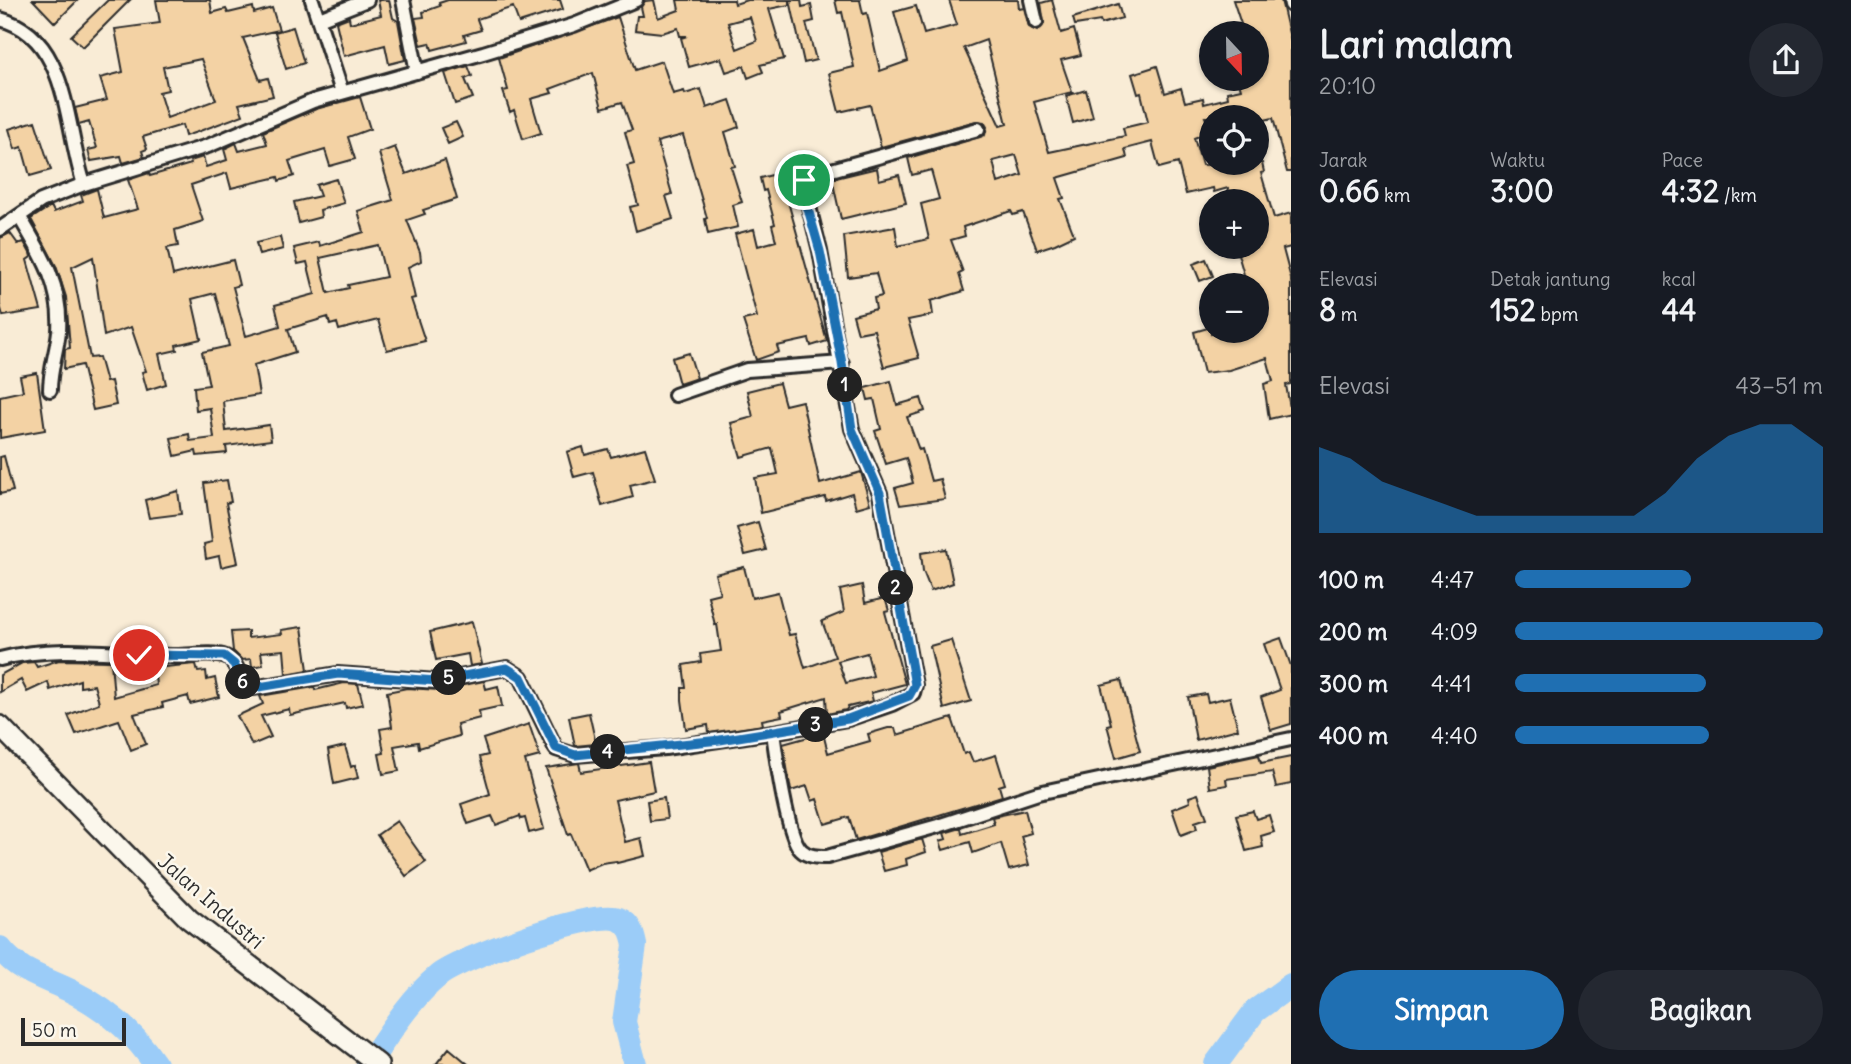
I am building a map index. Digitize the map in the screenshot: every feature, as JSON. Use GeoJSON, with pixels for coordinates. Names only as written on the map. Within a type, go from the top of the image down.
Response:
{"type":"FeatureCollection","features":[{"type":"Feature","properties":{"kind":"main road","name":"Jalan Industri"},"geometry":{"type":"LineString","coordinates":[[0,726],[189,919],[378,1064]]}},
{"type":"Feature","properties":{"kind":"street"},"geometry":{"type":"LineString","coordinates":[[312,0],[342,92]]}},
{"type":"Feature","properties":{"kind":"street"},"geometry":{"type":"LineString","coordinates":[[319,19],[367,0]]}},
{"type":"Feature","properties":{"kind":"street"},"geometry":{"type":"LineString","coordinates":[[403,0],[417,72]]}},
{"type":"Feature","properties":{"kind":"street"},"geometry":{"type":"LineString","coordinates":[[0,229],[41,201],[84,184],[208,146],[313,101],[574,25],[619,3],[636,0]]}},
{"type":"Feature","properties":{"kind":"street"},"geometry":{"type":"LineString","coordinates":[[1031,0],[1036,22]]}},
{"type":"Feature","properties":{"kind":"street"},"geometry":{"type":"LineString","coordinates":[[1290,0],[1291,5]]}},
{"type":"Feature","properties":{"kind":"street"},"geometry":{"type":"LineString","coordinates":[[0,19],[27,31],[48,55],[66,102],[74,156],[84,184]]}},
{"type":"Feature","properties":{"kind":"street"},"geometry":{"type":"LineString","coordinates":[[0,659],[32,653],[104,651],[175,657],[224,656],[234,664],[243,683],[253,688],[338,674],[437,681],[507,668],[521,677],[556,748],[568,754],[664,748],[773,732],[848,719],[909,696],[915,685],[880,493],[852,429],[820,251],[804,195],[804,180],[817,174],[978,129]]}},
{"type":"Feature","properties":{"kind":"street"},"geometry":{"type":"LineString","coordinates":[[19,216],[48,265],[59,303],[59,334],[50,372],[50,390]]}},
{"type":"Feature","properties":{"kind":"street"},"geometry":{"type":"LineString","coordinates":[[675,395],[747,370],[842,363]]}},
{"type":"Feature","properties":{"kind":"street"},"geometry":{"type":"LineString","coordinates":[[773,732],[780,783],[797,844],[809,855],[818,857],[827,857],[913,833],[1081,782],[1219,756],[1291,738]]}},
{"type":"Feature","properties":{"kind":"building"},"geometry":{"type":"Polygon","coordinates":[[[33,0],[78,0],[55,23],[33,0]]]}},
{"type":"Feature","properties":{"kind":"building"},"geometry":{"type":"Polygon","coordinates":[[[108,0],[130,0],[83,47],[71,36],[108,0]]]}},
{"type":"Feature","properties":{"kind":"building"},"geometry":{"type":"Polygon","coordinates":[[[156,0],[210,0],[212,13],[226,9],[228,13],[253,7],[254,13],[272,8],[279,30],[243,38],[260,80],[268,78],[273,96],[239,104],[243,115],[185,136],[182,125],[143,137],[147,149],[142,151],[144,157],[123,163],[121,156],[91,161],[88,150],[97,148],[89,122],[79,125],[75,108],[107,100],[100,78],[123,72],[115,29],[160,23],[156,0]],[[201,59],[163,67],[168,90],[159,92],[167,118],[216,100],[201,59]]]}},
{"type":"Feature","properties":{"kind":"building"},"geometry":{"type":"Polygon","coordinates":[[[378,0],[389,0],[393,18],[398,21],[405,60],[389,64],[385,45],[344,56],[336,22],[349,17],[350,23],[381,15],[378,0]]]}},
{"type":"Feature","properties":{"kind":"building"},"geometry":{"type":"Polygon","coordinates":[[[448,0],[560,0],[563,9],[519,23],[513,7],[477,19],[481,30],[464,35],[466,41],[432,50],[430,43],[421,45],[415,18],[424,17],[423,12],[448,0]]]}},
{"type":"Feature","properties":{"kind":"building"},"geometry":{"type":"Polygon","coordinates":[[[654,0],[658,18],[679,10],[677,0],[734,0],[735,4],[747,0],[789,0],[789,5],[769,9],[784,59],[760,65],[763,72],[748,78],[744,66],[726,72],[721,58],[689,67],[681,38],[687,36],[680,36],[678,28],[662,33],[635,30],[637,16],[643,16],[641,7],[645,1],[654,0]],[[750,17],[728,23],[737,49],[757,41],[750,17]]]}},
{"type":"Feature","properties":{"kind":"building"},"geometry":{"type":"Polygon","coordinates":[[[790,0],[801,0],[802,7],[811,5],[814,21],[806,23],[816,60],[804,63],[790,0]]]}},
{"type":"Feature","properties":{"kind":"building"},"geometry":{"type":"Polygon","coordinates":[[[835,0],[860,0],[863,14],[867,13],[880,71],[908,61],[894,12],[916,6],[924,34],[957,25],[949,0],[1018,0],[1019,9],[1024,8],[1029,27],[1037,31],[1044,24],[1041,3],[1052,0],[1061,33],[1074,29],[1081,55],[1061,60],[1072,92],[1034,102],[1049,152],[1125,136],[1123,128],[1148,122],[1141,93],[1138,94],[1132,74],[1157,66],[1165,93],[1181,88],[1185,102],[1203,98],[1204,104],[1228,98],[1227,92],[1232,91],[1269,91],[1269,21],[1240,21],[1233,0],[1281,0],[1291,42],[1291,172],[1287,172],[1273,118],[1269,119],[1269,105],[1199,105],[1199,136],[1194,138],[1199,155],[1199,175],[1262,175],[1266,189],[1213,188],[1186,194],[1178,163],[1159,168],[1152,142],[1125,149],[1127,158],[1057,178],[1064,198],[1060,199],[1074,235],[1037,250],[1023,212],[1013,215],[1011,211],[963,227],[965,236],[951,240],[963,272],[959,274],[964,291],[931,301],[933,315],[908,320],[919,358],[884,367],[874,330],[858,333],[853,315],[876,309],[874,298],[882,296],[876,273],[848,277],[844,236],[895,227],[898,246],[929,239],[921,204],[939,199],[931,170],[912,175],[908,158],[980,137],[985,135],[987,127],[984,122],[976,121],[881,147],[870,105],[839,112],[829,73],[854,67],[842,12],[838,13],[835,0]],[[986,40],[964,48],[1000,126],[1007,124],[986,40]],[[1016,155],[993,161],[998,183],[1022,175],[1016,155]]]}},
{"type":"Feature","properties":{"kind":"building"},"geometry":{"type":"Polygon","coordinates":[[[1118,4],[1122,18],[1101,24],[1100,21],[1075,25],[1073,18],[1118,4]]]}},
{"type":"Feature","properties":{"kind":"building"},"geometry":{"type":"Polygon","coordinates":[[[618,17],[635,70],[662,61],[673,94],[684,91],[685,94],[701,89],[707,108],[730,100],[739,127],[725,132],[735,166],[731,167],[742,202],[733,205],[738,227],[708,234],[707,218],[683,135],[657,142],[672,194],[666,196],[673,219],[636,231],[630,207],[638,205],[627,166],[634,164],[625,132],[632,130],[622,102],[602,108],[593,73],[550,89],[552,93],[531,99],[541,133],[523,139],[514,110],[510,112],[503,91],[508,90],[499,58],[618,17]]]}},
{"type":"Feature","properties":{"kind":"building"},"geometry":{"type":"Polygon","coordinates":[[[293,27],[304,63],[286,69],[275,32],[293,27]]]}},
{"type":"Feature","properties":{"kind":"building"},"geometry":{"type":"Polygon","coordinates":[[[468,66],[472,76],[465,79],[473,98],[455,104],[445,73],[468,66]]]}},
{"type":"Feature","properties":{"kind":"building"},"geometry":{"type":"Polygon","coordinates":[[[1086,90],[1093,117],[1073,123],[1066,96],[1086,90]]]}},
{"type":"Feature","properties":{"kind":"building"},"geometry":{"type":"Polygon","coordinates":[[[360,97],[370,129],[348,137],[355,159],[330,166],[325,150],[289,161],[294,176],[279,181],[278,177],[231,188],[227,173],[191,185],[203,221],[175,230],[178,246],[167,248],[173,275],[233,260],[239,285],[233,287],[246,336],[280,326],[275,305],[315,294],[307,262],[298,264],[294,248],[319,242],[320,246],[364,232],[358,211],[393,200],[379,153],[395,147],[406,174],[445,160],[457,199],[423,210],[425,214],[407,220],[420,252],[421,261],[408,267],[415,298],[411,299],[425,341],[387,350],[378,320],[339,330],[337,323],[330,325],[328,317],[288,329],[295,352],[254,365],[259,395],[223,401],[226,431],[269,425],[271,440],[226,446],[227,453],[197,456],[196,451],[175,456],[171,438],[189,434],[190,441],[214,438],[210,408],[196,410],[194,387],[209,385],[202,352],[229,346],[215,293],[192,299],[201,339],[176,345],[177,350],[159,354],[166,384],[147,390],[142,372],[146,371],[131,327],[104,336],[93,257],[72,267],[90,358],[99,357],[106,382],[111,381],[116,405],[93,410],[82,365],[64,369],[65,349],[70,348],[66,297],[56,266],[31,219],[51,206],[54,212],[83,201],[81,195],[97,189],[104,218],[138,209],[128,180],[191,164],[190,161],[203,157],[206,167],[227,160],[224,149],[236,143],[239,151],[267,144],[263,132],[316,109],[360,97]],[[378,245],[320,258],[328,293],[349,288],[348,285],[386,277],[378,245]]]}},
{"type":"Feature","properties":{"kind":"building"},"geometry":{"type":"Polygon","coordinates":[[[35,121],[51,170],[30,176],[22,147],[15,149],[9,129],[35,121]]]}},
{"type":"Feature","properties":{"kind":"building"},"geometry":{"type":"Polygon","coordinates":[[[456,122],[463,137],[448,144],[441,128],[456,122]]]}},
{"type":"Feature","properties":{"kind":"building"},"geometry":{"type":"Polygon","coordinates":[[[877,168],[879,180],[899,175],[906,203],[841,219],[832,179],[877,168]]]}},
{"type":"Feature","properties":{"kind":"building"},"geometry":{"type":"Polygon","coordinates":[[[780,173],[827,341],[811,346],[809,339],[777,346],[779,352],[756,360],[743,320],[757,317],[735,234],[754,229],[758,246],[776,241],[772,225],[775,224],[760,178],[780,173]]]}},
{"type":"Feature","properties":{"kind":"building"},"geometry":{"type":"Polygon","coordinates":[[[336,179],[344,203],[320,210],[321,217],[299,223],[294,202],[320,196],[316,185],[336,179]]]}},
{"type":"Feature","properties":{"kind":"building"},"geometry":{"type":"Polygon","coordinates":[[[1269,201],[1274,218],[1291,213],[1291,247],[1283,249],[1291,279],[1291,384],[1286,385],[1291,414],[1269,419],[1264,384],[1273,381],[1267,358],[1229,370],[1204,373],[1194,332],[1199,331],[1199,343],[1269,343],[1269,273],[1244,273],[1239,259],[1269,259],[1269,201]]]}},
{"type":"Feature","properties":{"kind":"building"},"geometry":{"type":"Polygon","coordinates":[[[10,233],[18,244],[24,242],[30,253],[31,257],[27,260],[41,310],[3,316],[0,305],[0,238],[10,233]]]}},
{"type":"Feature","properties":{"kind":"building"},"geometry":{"type":"Polygon","coordinates":[[[280,237],[283,249],[259,255],[256,243],[280,237]]]}},
{"type":"Feature","properties":{"kind":"building"},"geometry":{"type":"Polygon","coordinates":[[[1206,259],[1212,273],[1199,273],[1199,279],[1193,264],[1206,259]]]}},
{"type":"Feature","properties":{"kind":"building"},"geometry":{"type":"Polygon","coordinates":[[[689,353],[697,378],[679,384],[672,358],[689,353]]]}},
{"type":"Feature","properties":{"kind":"building"},"geometry":{"type":"Polygon","coordinates":[[[37,373],[45,430],[0,438],[0,396],[23,391],[20,376],[37,373]]]}},
{"type":"Feature","properties":{"kind":"building"},"geometry":{"type":"Polygon","coordinates":[[[891,381],[897,405],[921,398],[925,411],[907,417],[919,450],[922,449],[931,481],[940,479],[945,499],[900,505],[895,488],[913,483],[906,458],[886,464],[875,431],[881,429],[874,399],[868,400],[865,388],[891,381]]]}},
{"type":"Feature","properties":{"kind":"building"},"geometry":{"type":"Polygon","coordinates":[[[779,383],[785,405],[802,401],[820,484],[861,472],[870,504],[856,508],[852,493],[826,501],[825,497],[761,513],[755,478],[778,474],[772,448],[741,457],[731,423],[753,417],[747,391],[779,383]]]}},
{"type":"Feature","properties":{"kind":"building"},"geometry":{"type":"Polygon","coordinates":[[[583,447],[585,455],[608,449],[611,457],[645,448],[655,479],[630,485],[633,497],[602,506],[593,472],[574,477],[567,452],[583,447]]]}},
{"type":"Feature","properties":{"kind":"building"},"geometry":{"type":"Polygon","coordinates":[[[4,456],[13,491],[0,494],[0,457],[4,456]]]}},
{"type":"Feature","properties":{"kind":"building"},"geometry":{"type":"Polygon","coordinates":[[[227,480],[231,502],[226,503],[238,563],[221,567],[219,556],[206,559],[204,544],[212,542],[204,483],[227,480]]]}},
{"type":"Feature","properties":{"kind":"building"},"geometry":{"type":"Polygon","coordinates":[[[178,491],[181,514],[149,518],[145,500],[178,491]]]}},
{"type":"Feature","properties":{"kind":"building"},"geometry":{"type":"Polygon","coordinates":[[[758,522],[766,550],[745,555],[737,528],[758,522]]]}},
{"type":"Feature","properties":{"kind":"building"},"geometry":{"type":"Polygon","coordinates":[[[946,549],[953,583],[931,591],[923,571],[921,553],[946,549]]]}},
{"type":"Feature","properties":{"kind":"building"},"geometry":{"type":"Polygon","coordinates":[[[744,567],[752,598],[778,592],[789,635],[795,634],[805,668],[835,657],[822,621],[844,612],[840,590],[862,585],[865,603],[885,598],[889,611],[885,612],[905,684],[871,693],[873,701],[827,714],[826,697],[781,711],[782,716],[762,720],[763,725],[709,733],[708,725],[686,729],[682,700],[682,688],[686,688],[683,665],[701,662],[700,654],[721,651],[717,624],[715,625],[708,596],[720,593],[715,574],[744,567]],[[867,653],[838,661],[846,683],[873,676],[867,653]]]}},
{"type":"Feature","properties":{"kind":"building"},"geometry":{"type":"Polygon","coordinates":[[[472,622],[482,664],[470,666],[468,654],[436,660],[430,632],[472,622]]]}},
{"type":"Feature","properties":{"kind":"building"},"geometry":{"type":"Polygon","coordinates":[[[302,627],[308,670],[286,674],[284,650],[261,652],[263,665],[252,667],[251,659],[242,660],[233,651],[231,632],[248,631],[248,638],[282,634],[281,630],[302,627]]]}},
{"type":"Feature","properties":{"kind":"building"},"geometry":{"type":"Polygon","coordinates":[[[1281,638],[1291,666],[1291,724],[1271,730],[1261,697],[1280,690],[1264,644],[1281,638]]]}},
{"type":"Feature","properties":{"kind":"building"},"geometry":{"type":"Polygon","coordinates":[[[951,640],[971,701],[944,709],[930,646],[951,640]]]}},
{"type":"Feature","properties":{"kind":"building"},"geometry":{"type":"Polygon","coordinates":[[[59,660],[111,661],[114,697],[156,685],[154,668],[196,664],[198,672],[206,671],[207,680],[215,678],[219,697],[190,704],[188,696],[162,703],[163,707],[134,714],[146,744],[131,750],[119,720],[76,734],[68,715],[99,703],[94,685],[80,687],[80,680],[50,690],[48,682],[27,692],[21,680],[0,692],[0,675],[22,663],[34,662],[37,667],[59,660]]]}},
{"type":"Feature","properties":{"kind":"building"},"geometry":{"type":"Polygon","coordinates":[[[1121,680],[1140,751],[1116,758],[1107,725],[1111,724],[1101,685],[1121,680]]]}},
{"type":"Feature","properties":{"kind":"building"},"geometry":{"type":"Polygon","coordinates":[[[484,681],[486,689],[498,686],[502,706],[479,711],[480,718],[457,724],[459,736],[419,748],[418,742],[394,746],[399,771],[383,774],[379,754],[384,753],[380,729],[392,727],[387,692],[407,688],[439,690],[484,681]]]}},
{"type":"Feature","properties":{"kind":"building"},"geometry":{"type":"Polygon","coordinates":[[[344,683],[358,684],[363,704],[346,708],[345,703],[290,715],[289,709],[261,716],[271,737],[252,745],[237,716],[263,704],[260,696],[314,687],[315,690],[344,683]]]}},
{"type":"Feature","properties":{"kind":"building"},"geometry":{"type":"Polygon","coordinates":[[[1206,694],[1208,702],[1230,697],[1238,729],[1196,740],[1188,697],[1206,694]]]}},
{"type":"Feature","properties":{"kind":"building"},"geometry":{"type":"Polygon","coordinates":[[[589,713],[596,744],[575,746],[569,717],[589,713]]]}},
{"type":"Feature","properties":{"kind":"building"},"geometry":{"type":"Polygon","coordinates":[[[952,718],[964,754],[969,752],[973,762],[996,755],[1005,784],[999,786],[1002,796],[856,840],[849,817],[825,824],[817,799],[812,801],[807,786],[791,791],[783,744],[823,733],[828,753],[870,741],[868,734],[888,728],[895,728],[897,735],[952,718]]]}},
{"type":"Feature","properties":{"kind":"building"},"geometry":{"type":"Polygon","coordinates":[[[529,724],[540,756],[525,760],[544,829],[529,833],[525,818],[521,819],[520,816],[496,825],[492,816],[468,824],[461,804],[490,794],[480,757],[488,755],[483,739],[529,724]]]}},
{"type":"Feature","properties":{"kind":"building"},"geometry":{"type":"Polygon","coordinates":[[[345,746],[351,767],[355,765],[358,778],[334,784],[328,750],[345,746]]]}},
{"type":"Feature","properties":{"kind":"building"},"geometry":{"type":"Polygon","coordinates":[[[1259,755],[1261,763],[1291,757],[1291,784],[1276,787],[1272,772],[1226,779],[1227,785],[1210,788],[1207,766],[1259,755]]]}},
{"type":"Feature","properties":{"kind":"building"},"geometry":{"type":"Polygon","coordinates":[[[649,762],[654,791],[615,800],[625,842],[641,838],[645,856],[617,863],[602,863],[586,870],[571,834],[568,835],[546,768],[579,763],[581,772],[649,762]]]}},
{"type":"Feature","properties":{"kind":"building"},"geometry":{"type":"Polygon","coordinates":[[[1198,794],[1207,818],[1195,822],[1197,829],[1181,835],[1172,809],[1190,802],[1189,797],[1198,794]]]}},
{"type":"Feature","properties":{"kind":"building"},"geometry":{"type":"Polygon","coordinates":[[[664,798],[667,819],[650,821],[647,801],[664,798]]]}},
{"type":"Feature","properties":{"kind":"building"},"geometry":{"type":"Polygon","coordinates":[[[1025,810],[1031,833],[1021,836],[1029,865],[1009,870],[1001,843],[973,853],[970,842],[943,850],[940,841],[946,839],[944,833],[961,828],[962,834],[994,824],[992,817],[1025,810]]]}},
{"type":"Feature","properties":{"kind":"building"},"geometry":{"type":"Polygon","coordinates":[[[1253,811],[1256,819],[1269,815],[1274,832],[1261,836],[1263,847],[1246,851],[1236,815],[1253,811]]]}},
{"type":"Feature","properties":{"kind":"building"},"geometry":{"type":"Polygon","coordinates":[[[397,821],[426,862],[406,876],[377,835],[397,821]]]}},
{"type":"Feature","properties":{"kind":"building"},"geometry":{"type":"Polygon","coordinates":[[[922,839],[926,852],[906,859],[907,865],[884,871],[878,852],[922,839]]]}},
{"type":"Feature","properties":{"kind":"building"},"geometry":{"type":"Polygon","coordinates":[[[449,1048],[468,1064],[436,1064],[449,1048]]]}},
{"type":"Feature","properties":{"kind":"waterway"},"geometry":{"type":"LineString","coordinates":[[368,1064],[409,1006],[438,976],[498,947],[556,928],[605,918],[623,921],[630,930],[635,945],[624,1022],[635,1064]]}},
{"type":"Feature","properties":{"kind":"waterway"},"geometry":{"type":"LineString","coordinates":[[0,948],[14,963],[106,1012],[137,1041],[155,1064]]}},
{"type":"Feature","properties":{"kind":"waterway"},"geometry":{"type":"LineString","coordinates":[[1216,1064],[1255,1011],[1291,985]]}},
{"type":"Feature","properties":{"kind":"route"},"geometry":{"type":"LineString","coordinates":[[139,655],[224,656],[234,664],[243,683],[253,688],[338,674],[437,681],[499,667],[507,668],[521,677],[556,748],[575,755],[664,748],[816,725],[848,719],[909,696],[915,685],[880,493],[852,429],[820,251],[804,195],[804,180]]}}]}
